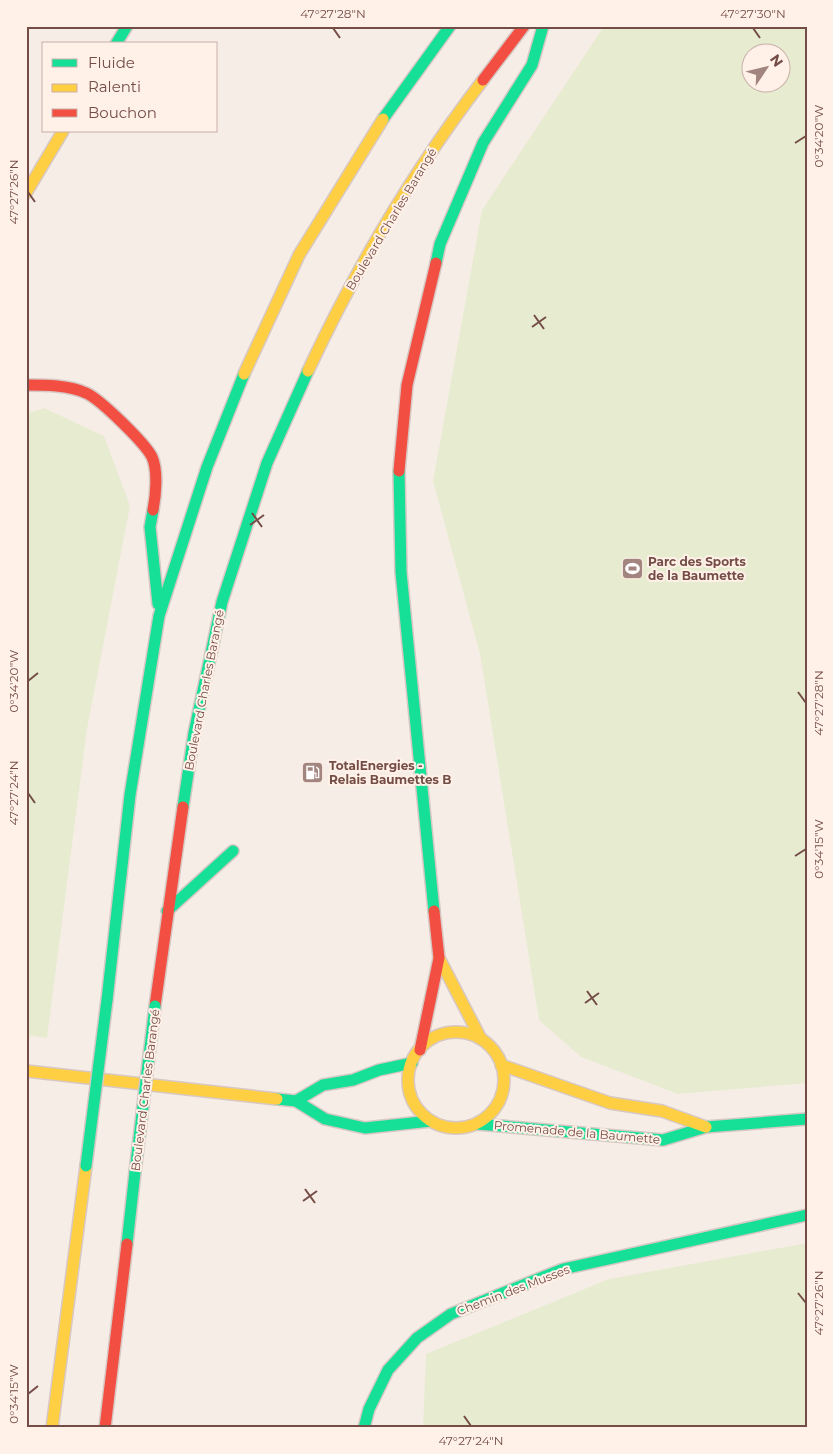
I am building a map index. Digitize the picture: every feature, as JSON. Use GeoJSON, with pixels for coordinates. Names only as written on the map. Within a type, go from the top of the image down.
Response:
{"type":"FeatureCollection","features":[{"type":"Feature","properties":{"kind":"main road"},"geometry":{"type":"LineString","coordinates":[[117,42],[127,26]]}},
{"type":"Feature","properties":{"kind":"main road"},"geometry":{"type":"LineString","coordinates":[[52,1428],[107,1000],[130,796],[159,616],[207,467],[242,378],[299,255],[389,109],[450,26]]}},
{"type":"Feature","properties":{"kind":"main road","name":"Boulevard Charles Barangé"},"geometry":{"type":"LineString","coordinates":[[105,1428],[167,911],[194,733],[220,611],[267,463],[309,369],[357,271],[442,133],[524,26]]}},
{"type":"Feature","properties":{"kind":"main road"},"geometry":{"type":"LineString","coordinates":[[420,1050],[439,958],[401,572],[399,471],[408,385],[440,244],[483,143],[532,65],[543,26]]}},
{"type":"Feature","properties":{"kind":"main road"},"geometry":{"type":"LineString","coordinates":[[26,193],[62,132]]}},
{"type":"Feature","properties":{"kind":"main road"},"geometry":{"type":"LineString","coordinates":[[26,385],[48,385],[87,393],[124,424],[152,457],[158,492],[150,527],[159,616]]}},
{"type":"Feature","properties":{"kind":"main road"},"geometry":{"type":"LineString","coordinates":[[167,911],[233,851]]}},
{"type":"Feature","properties":{"kind":"main road"},"geometry":{"type":"LineString","coordinates":[[439,958],[481,1040]]}},
{"type":"Feature","properties":{"kind":"main road"},"geometry":{"type":"LineString","coordinates":[[431,1121],[415,1105],[409,1085],[412,1063],[420,1050],[429,1041],[448,1034],[468,1034],[481,1040]]}},
{"type":"Feature","properties":{"kind":"main road","name":"Promenade de la Baumette"},"geometry":{"type":"LineString","coordinates":[[477,1124],[488,1116],[497,1105],[503,1093],[504,1079],[501,1065],[490,1046],[481,1040]]}},
{"type":"Feature","properties":{"kind":"main road"},"geometry":{"type":"LineString","coordinates":[[296,1101],[323,1085],[352,1080],[379,1070],[412,1063]]}},
{"type":"Feature","properties":{"kind":"main road","name":"Promenade de la Baumette"},"geometry":{"type":"LineString","coordinates":[[501,1065],[610,1103],[662,1110],[706,1127]]}},
{"type":"Feature","properties":{"kind":"main road","name":"Promenade de la Baumette"},"geometry":{"type":"LineString","coordinates":[[26,1071],[296,1101],[325,1119],[365,1128],[431,1121],[453,1128],[477,1124],[663,1140],[706,1127],[807,1119]]}},
{"type":"Feature","properties":{"kind":"main road","name":"Chemin des Musses"},"geometry":{"type":"LineString","coordinates":[[364,1428],[369,1409],[388,1370],[417,1338],[451,1314],[563,1269],[807,1215]]}},
{"type":"Feature","properties":{"kind":"green space","name":"Parc des Sports de la Baumette"},"geometry":{"type":"Polygon","coordinates":[[[604,26],[807,26],[807,1083],[678,1094],[581,1057],[539,1020],[480,654],[433,481],[482,210],[604,26]]]}},
{"type":"Feature","properties":{"kind":"green space"},"geometry":{"type":"Polygon","coordinates":[[[44,408],[104,436],[130,506],[87,729],[47,1038],[26,1035],[26,414],[44,408]]]}},
{"type":"Feature","properties":{"kind":"green space"},"geometry":{"type":"Polygon","coordinates":[[[807,1243],[807,1428],[423,1428],[426,1354],[609,1279],[807,1243]]]}},
{"type":"Feature","properties":{"kind":"traffic: fast"},"geometry":{"type":"LineString","coordinates":[[117,42],[127,26]]}},
{"type":"Feature","properties":{"kind":"traffic: fast"},"geometry":{"type":"LineString","coordinates":[[383,119],[450,26]]}},
{"type":"Feature","properties":{"kind":"traffic: fast"},"geometry":{"type":"LineString","coordinates":[[436,263],[440,244],[483,143],[532,65],[543,26]]}},
{"type":"Feature","properties":{"kind":"traffic: fast"},"geometry":{"type":"LineString","coordinates":[[183,807],[194,733],[222,602],[267,463],[308,371]]}},
{"type":"Feature","properties":{"kind":"traffic: fast"},"geometry":{"type":"LineString","coordinates":[[107,1000],[130,795],[159,616],[207,467],[244,374]]}},
{"type":"Feature","properties":{"kind":"traffic: fast"},"geometry":{"type":"LineString","coordinates":[[399,471],[401,572],[434,911]]}},
{"type":"Feature","properties":{"kind":"traffic: fast"},"geometry":{"type":"LineString","coordinates":[[153,510],[150,527],[158,604]]}},
{"type":"Feature","properties":{"kind":"traffic: fast"},"geometry":{"type":"LineString","coordinates":[[167,911],[233,851]]}},
{"type":"Feature","properties":{"kind":"traffic: fast"},"geometry":{"type":"LineString","coordinates":[[86,1166],[107,1000]]}},
{"type":"Feature","properties":{"kind":"traffic: fast"},"geometry":{"type":"LineString","coordinates":[[135,1172],[155,1006]]}},
{"type":"Feature","properties":{"kind":"traffic: fast"},"geometry":{"type":"LineString","coordinates":[[296,1101],[323,1085],[353,1080],[379,1070],[412,1063]]}},
{"type":"Feature","properties":{"kind":"traffic: fast"},"geometry":{"type":"LineString","coordinates":[[277,1099],[296,1101],[325,1119],[365,1128],[431,1121]]}},
{"type":"Feature","properties":{"kind":"traffic: fast"},"geometry":{"type":"LineString","coordinates":[[477,1124],[663,1140],[706,1127],[807,1119]]}},
{"type":"Feature","properties":{"kind":"traffic: fast"},"geometry":{"type":"LineString","coordinates":[[127,1244],[135,1172]]}},
{"type":"Feature","properties":{"kind":"traffic: fast"},"geometry":{"type":"LineString","coordinates":[[364,1428],[369,1409],[388,1370],[417,1338],[451,1314],[563,1269],[807,1215]]}},
{"type":"Feature","properties":{"kind":"traffic: slow"},"geometry":{"type":"LineString","coordinates":[[308,371],[366,257],[433,149],[483,80]]}},
{"type":"Feature","properties":{"kind":"traffic: slow"},"geometry":{"type":"LineString","coordinates":[[244,374],[299,255],[383,119]]}},
{"type":"Feature","properties":{"kind":"traffic: slow"},"geometry":{"type":"LineString","coordinates":[[26,193],[62,132]]}},
{"type":"Feature","properties":{"kind":"traffic: slow"},"geometry":{"type":"LineString","coordinates":[[439,958],[481,1039]]}},
{"type":"Feature","properties":{"kind":"traffic: slow"},"geometry":{"type":"LineString","coordinates":[[456,1032],[474,1036],[490,1046],[500,1062],[504,1080],[500,1098],[490,1114],[474,1124],[456,1128],[438,1124],[422,1114],[412,1098],[408,1080],[412,1062],[422,1046],[438,1036],[456,1032]]}},
{"type":"Feature","properties":{"kind":"traffic: slow"},"geometry":{"type":"LineString","coordinates":[[501,1065],[610,1103],[662,1111],[706,1127]]}},
{"type":"Feature","properties":{"kind":"traffic: slow"},"geometry":{"type":"LineString","coordinates":[[26,1071],[277,1099]]}},
{"type":"Feature","properties":{"kind":"traffic: slow"},"geometry":{"type":"LineString","coordinates":[[52,1428],[86,1166]]}},
{"type":"Feature","properties":{"kind":"traffic: jam"},"geometry":{"type":"LineString","coordinates":[[483,80],[524,26]]}},
{"type":"Feature","properties":{"kind":"traffic: jam"},"geometry":{"type":"LineString","coordinates":[[399,471],[407,385],[436,263]]}},
{"type":"Feature","properties":{"kind":"traffic: jam"},"geometry":{"type":"LineString","coordinates":[[26,385],[57,386],[79,390],[93,397],[122,422],[148,450],[154,462],[156,490],[153,510]]}},
{"type":"Feature","properties":{"kind":"traffic: jam"},"geometry":{"type":"LineString","coordinates":[[155,1006],[183,807]]}},
{"type":"Feature","properties":{"kind":"traffic: jam"},"geometry":{"type":"LineString","coordinates":[[420,1050],[439,958],[434,911]]}},
{"type":"Feature","properties":{"kind":"traffic: jam"},"geometry":{"type":"LineString","coordinates":[[105,1428],[127,1244]]}},
{"type":"Feature","properties":{"kind":"place","name":"Parc des Sports de la Baumette"},"geometry":{"type":"Point","coordinates":[632,568]}},
{"type":"Feature","properties":{"kind":"place","name":"TotalEnergies - Relais Baumettes B"},"geometry":{"type":"Point","coordinates":[313,772]}}]}
